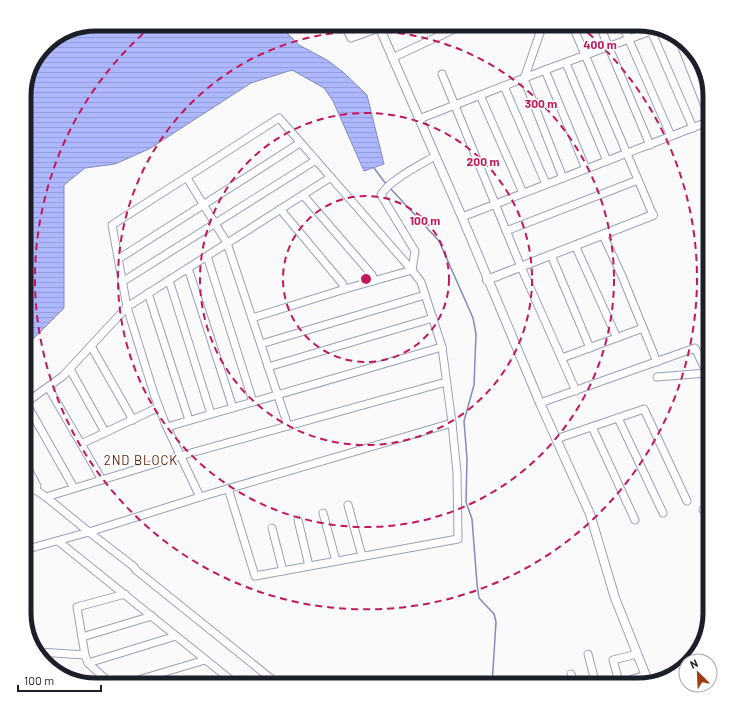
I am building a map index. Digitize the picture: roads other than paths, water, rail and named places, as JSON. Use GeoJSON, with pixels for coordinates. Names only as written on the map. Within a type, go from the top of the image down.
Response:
{"type":"FeatureCollection","features":[{"type":"Feature","properties":{"kind":"street"},"geometry":{"type":"LineString","coordinates":[[347,31],[350,38],[367,31]]}},
{"type":"Feature","properties":{"kind":"street"},"geometry":{"type":"LineString","coordinates":[[381,31],[462,217],[487,280],[540,403],[590,514],[615,598],[647,677]]}},
{"type":"Feature","properties":{"kind":"street"},"geometry":{"type":"LineString","coordinates":[[438,31],[440,36]]}},
{"type":"Feature","properties":{"kind":"street"},"geometry":{"type":"LineString","coordinates":[[392,58],[450,31]]}},
{"type":"Feature","properties":{"kind":"street"},"geometry":{"type":"LineString","coordinates":[[541,31],[524,79],[563,178]]}},
{"type":"Feature","properties":{"kind":"street"},"geometry":{"type":"LineString","coordinates":[[487,280],[653,215],[575,31]]}},
{"type":"Feature","properties":{"kind":"street"},"geometry":{"type":"LineString","coordinates":[[602,31],[650,145]]}},
{"type":"Feature","properties":{"kind":"street"},"geometry":{"type":"LineString","coordinates":[[625,31],[671,136]]}},
{"type":"Feature","properties":{"kind":"street"},"geometry":{"type":"LineString","coordinates":[[419,120],[545,70],[609,47],[645,31]]}},
{"type":"Feature","properties":{"kind":"street"},"geometry":{"type":"LineString","coordinates":[[651,32],[693,128]]}},
{"type":"Feature","properties":{"kind":"street"},"geometry":{"type":"LineString","coordinates":[[682,48],[703,102]]}},
{"type":"Feature","properties":{"kind":"street"},"geometry":{"type":"LineString","coordinates":[[566,63],[607,161]]}},
{"type":"Feature","properties":{"kind":"street"},"geometry":{"type":"LineString","coordinates":[[545,70],[586,169]]}},
{"type":"Feature","properties":{"kind":"street"},"geometry":{"type":"LineString","coordinates":[[442,74],[521,267],[576,391]]}},
{"type":"Feature","properties":{"kind":"street"},"geometry":{"type":"LineString","coordinates":[[504,86],[546,184]]}},
{"type":"Feature","properties":{"kind":"street"},"geometry":{"type":"LineString","coordinates":[[480,95],[523,193]]}},
{"type":"Feature","properties":{"kind":"street"},"geometry":{"type":"LineString","coordinates":[[200,497],[180,456],[159,407],[127,307],[112,225],[279,118],[421,282],[434,318],[442,347],[457,473],[458,539],[255,576],[228,488]]}},
{"type":"Feature","properties":{"kind":"street"},"geometry":{"type":"LineString","coordinates":[[462,217],[703,123]]}},
{"type":"Feature","properties":{"kind":"street"},"geometry":{"type":"LineString","coordinates":[[119,257],[123,256],[204,205],[300,143]]}},
{"type":"Feature","properties":{"kind":"street"},"geometry":{"type":"LineString","coordinates":[[412,270],[415,251],[380,195],[388,186],[435,156]]}},
{"type":"Feature","properties":{"kind":"street"},"geometry":{"type":"LineString","coordinates":[[122,282],[316,160]]}},
{"type":"Feature","properties":{"kind":"street"},"geometry":{"type":"LineString","coordinates":[[31,399],[63,376],[127,307],[331,177]]}},
{"type":"Feature","properties":{"kind":"street"},"geometry":{"type":"LineString","coordinates":[[187,178],[227,243],[288,426]]}},
{"type":"Feature","properties":{"kind":"street"},"geometry":{"type":"LineString","coordinates":[[506,231],[638,180]]}},
{"type":"Feature","properties":{"kind":"street"},"geometry":{"type":"LineString","coordinates":[[303,195],[372,275],[374,280]]}},
{"type":"Feature","properties":{"kind":"street"},"geometry":{"type":"LineString","coordinates":[[280,209],[342,283],[345,289]]}},
{"type":"Feature","properties":{"kind":"street"},"geometry":{"type":"LineString","coordinates":[[603,235],[622,276],[657,362]]}},
{"type":"Feature","properties":{"kind":"street"},"geometry":{"type":"LineString","coordinates":[[575,245],[617,338]]}},
{"type":"Feature","properties":{"kind":"street"},"geometry":{"type":"LineString","coordinates":[[550,255],[590,348]]}},
{"type":"Feature","properties":{"kind":"street"},"geometry":{"type":"LineString","coordinates":[[207,256],[253,402]]}},
{"type":"Feature","properties":{"kind":"street"},"geometry":{"type":"LineString","coordinates":[[188,268],[233,408]]}},
{"type":"Feature","properties":{"kind":"street"},"geometry":{"type":"LineString","coordinates":[[252,318],[374,280],[412,270]]}},
{"type":"Feature","properties":{"kind":"street"},"geometry":{"type":"LineString","coordinates":[[169,280],[211,414]]}},
{"type":"Feature","properties":{"kind":"street"},"geometry":{"type":"LineString","coordinates":[[148,293],[189,420]]}},
{"type":"Feature","properties":{"kind":"street"},"geometry":{"type":"LineString","coordinates":[[261,344],[425,295]]}},
{"type":"Feature","properties":{"kind":"street"},"geometry":{"type":"LineString","coordinates":[[268,367],[434,318]]}},
{"type":"Feature","properties":{"kind":"street"},"geometry":{"type":"LineString","coordinates":[[562,358],[643,328]]}},
{"type":"Feature","properties":{"kind":"street"},"geometry":{"type":"LineString","coordinates":[[91,346],[132,420]]}},
{"type":"Feature","properties":{"kind":"street"},"geometry":{"type":"LineString","coordinates":[[167,427],[442,347]]}},
{"type":"Feature","properties":{"kind":"street"},"geometry":{"type":"LineString","coordinates":[[540,403],[695,348],[703,365]]}},
{"type":"Feature","properties":{"kind":"street"},"geometry":{"type":"LineString","coordinates":[[70,369],[105,432]]}},
{"type":"Feature","properties":{"kind":"street"},"geometry":{"type":"LineString","coordinates":[[657,377],[703,373]]}},
{"type":"Feature","properties":{"kind":"street"},"geometry":{"type":"LineString","coordinates":[[46,497],[180,456],[446,382]]}},
{"type":"Feature","properties":{"kind":"street"},"geometry":{"type":"LineString","coordinates":[[48,387],[102,480]]}},
{"type":"Feature","properties":{"kind":"street"},"geometry":{"type":"LineString","coordinates":[[81,444],[159,407]]}},
{"type":"Feature","properties":{"kind":"street"},"geometry":{"type":"LineString","coordinates":[[556,439],[644,409],[687,501]]}},
{"type":"Feature","properties":{"kind":"street"},"geometry":{"type":"LineString","coordinates":[[31,413],[74,488]]}},
{"type":"Feature","properties":{"kind":"street"},"geometry":{"type":"LineString","coordinates":[[618,418],[663,513]]}},
{"type":"Feature","properties":{"kind":"street"},"geometry":{"type":"LineString","coordinates":[[31,547],[58,541],[228,488],[452,423]]}},
{"type":"Feature","properties":{"kind":"street"},"geometry":{"type":"LineString","coordinates":[[592,427],[635,520]]}},
{"type":"Feature","properties":{"kind":"street"},"geometry":{"type":"LineString","coordinates":[[31,474],[37,486],[35,490]]}},
{"type":"Feature","properties":{"kind":"street"},"geometry":{"type":"LineString","coordinates":[[31,487],[46,497],[88,532],[133,566],[136,570],[270,678]]}},
{"type":"Feature","properties":{"kind":"street"},"geometry":{"type":"LineString","coordinates":[[348,505],[362,556]]}},
{"type":"Feature","properties":{"kind":"street"},"geometry":{"type":"LineString","coordinates":[[323,513],[336,561]]}},
{"type":"Feature","properties":{"kind":"street"},"geometry":{"type":"LineString","coordinates":[[298,520],[309,566]]}},
{"type":"Feature","properties":{"kind":"street"},"geometry":{"type":"LineString","coordinates":[[272,528],[283,571]]}},
{"type":"Feature","properties":{"kind":"street"},"geometry":{"type":"LineString","coordinates":[[58,541],[228,678]]}},
{"type":"Feature","properties":{"kind":"street"},"geometry":{"type":"LineString","coordinates":[[104,678],[88,663],[85,655],[77,607],[125,594]]}},
{"type":"Feature","properties":{"kind":"street"},"geometry":{"type":"LineString","coordinates":[[82,637],[152,616]]}},
{"type":"Feature","properties":{"kind":"street"},"geometry":{"type":"LineString","coordinates":[[88,663],[176,636]]}},
{"type":"Feature","properties":{"kind":"street"},"geometry":{"type":"LineString","coordinates":[[44,652],[85,655]]}},
{"type":"Feature","properties":{"kind":"street"},"geometry":{"type":"LineString","coordinates":[[588,654],[594,678]]}},
{"type":"Feature","properties":{"kind":"street"},"geometry":{"type":"LineString","coordinates":[[618,678],[613,660],[637,654]]}},
{"type":"Feature","properties":{"kind":"street"},"geometry":{"type":"LineString","coordinates":[[145,678],[205,660]]}},
{"type":"Feature","properties":{"kind":"street"},"geometry":{"type":"LineString","coordinates":[[571,674],[572,678]]}},
{"type":"Feature","properties":{"kind":"water"},"geometry":{"type":"Polygon","coordinates":[[[96,31],[285,31],[299,45],[327,60],[343,72],[367,95],[384,164],[364,171],[333,101],[324,88],[292,70],[251,83],[149,149],[115,164],[85,168],[64,185],[64,308],[31,341],[31,91],[33,79],[38,67],[44,56],[53,47],[71,36],[83,32],[96,31]]]}},
{"type":"Feature","properties":{"kind":"water"},"geometry":{"type":"Polygon","coordinates":[[[66,670],[80,674],[84,677],[66,670]]]}},
{"type":"Feature","properties":{"kind":"waterway"},"geometry":{"type":"LineString","coordinates":[[374,168],[386,184]]}},
{"type":"Feature","properties":{"kind":"waterway"},"geometry":{"type":"LineString","coordinates":[[390,188],[439,241],[473,318],[476,334],[474,385],[464,421],[467,459],[466,502],[472,519],[479,598],[494,614],[496,622],[492,678]]}},
{"type":"Feature","properties":{"kind":"district","name":"2ND BLOCK"},"geometry":{"type":"Point","coordinates":[141,460]}}]}
